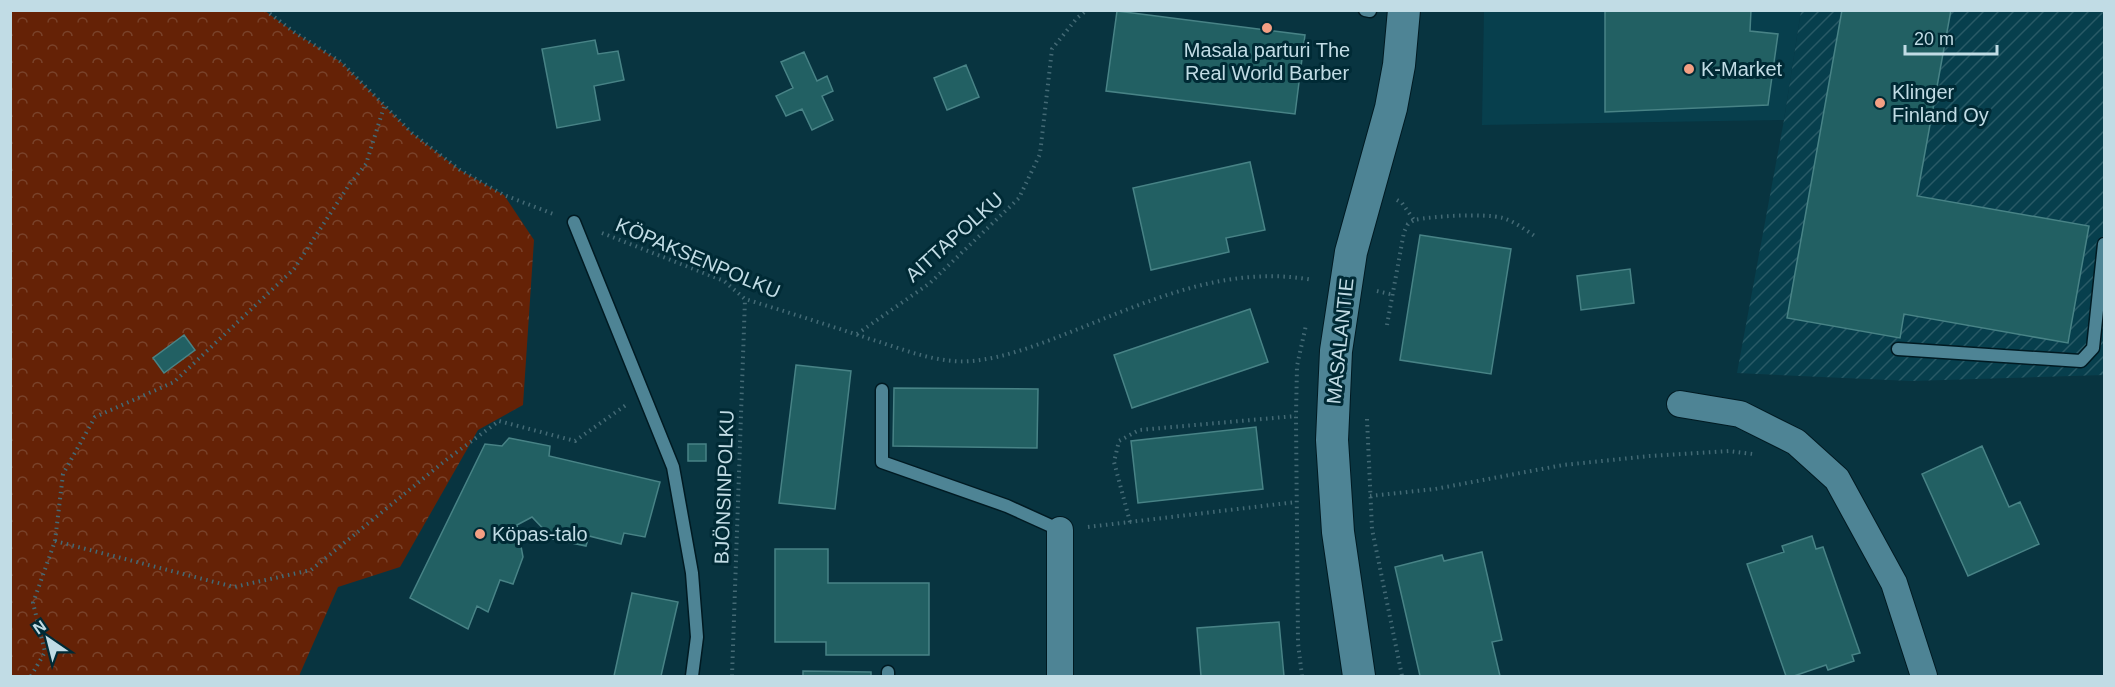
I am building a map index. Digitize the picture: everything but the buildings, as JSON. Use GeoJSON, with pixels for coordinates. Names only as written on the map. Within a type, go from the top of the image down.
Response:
{"type":"FeatureCollection","features":[{"type":"Feature","properties":{"kind":"street","name":"MASALANTIE"},"geometry":{"type":"LineString","coordinates":[[1359,676],[1338,531],[1332,440],[1336,351],[1351,252],[1391,108],[1399,65],[1404,10]]}},
{"type":"Feature","properties":{"kind":"street"},"geometry":{"type":"LineString","coordinates":[[1680,404],[1740,414],[1796,442],[1837,479],[1893,583],[1924,676]]}},
{"type":"Feature","properties":{"kind":"street"},"geometry":{"type":"LineString","coordinates":[[1060,530],[1060,676]]}},
{"type":"Feature","properties":{"kind":"lane"},"geometry":{"type":"LineString","coordinates":[[1365,10],[1370,11]]}},
{"type":"Feature","properties":{"kind":"lane"},"geometry":{"type":"LineString","coordinates":[[574,222],[673,467],[692,573],[697,638],[692,676]]}},
{"type":"Feature","properties":{"kind":"lane"},"geometry":{"type":"LineString","coordinates":[[1898,349],[2081,361],[2093,348],[2104,244]]}},
{"type":"Feature","properties":{"kind":"lane"},"geometry":{"type":"LineString","coordinates":[[882,390],[882,462],[1007,506],[1060,530]]}},
{"type":"Feature","properties":{"kind":"path","name":"KÖPAKSENPOLKU"},"geometry":{"type":"LineString","coordinates":[[265,10],[341,62],[412,133],[460,170],[504,195],[724,281],[745,299],[935,359],[971,361],[1001,355],[1046,342],[1178,290],[1225,279],[1295,277],[1313,280]]}},
{"type":"Feature","properties":{"kind":"path","name":"AITTAPOLKU"},"geometry":{"type":"LineString","coordinates":[[856,334],[930,283],[1019,198],[1040,154],[1052,49],[1077,18],[1087,10]]}},
{"type":"Feature","properties":{"kind":"path"},"geometry":{"type":"LineString","coordinates":[[31,676],[45,652],[33,603],[55,541],[63,474],[95,417],[174,382],[294,269],[366,164],[384,106]]}},
{"type":"Feature","properties":{"kind":"path"},"geometry":{"type":"LineString","coordinates":[[1391,207],[1393,198]]}},
{"type":"Feature","properties":{"kind":"path"},"geometry":{"type":"LineString","coordinates":[[1402,203],[1414,220]]}},
{"type":"Feature","properties":{"kind":"path"},"geometry":{"type":"LineString","coordinates":[[1388,326],[1404,232],[1408,224],[1414,220],[1488,216],[1519,225],[1536,237]]}},
{"type":"Feature","properties":{"kind":"path"},"geometry":{"type":"LineString","coordinates":[[1311,291],[1315,270]]}},
{"type":"Feature","properties":{"kind":"path"},"geometry":{"type":"LineString","coordinates":[[1372,290],[1373,284]]}},
{"type":"Feature","properties":{"kind":"path"},"geometry":{"type":"LineString","coordinates":[[1378,291],[1394,295]]}},
{"type":"Feature","properties":{"kind":"path","name":"BJÖNSINPOLKU"},"geometry":{"type":"LineString","coordinates":[[732,676],[745,299]]}},
{"type":"Feature","properties":{"kind":"path"},"geometry":{"type":"LineString","coordinates":[[1302,676],[1298,643],[1296,416],[1297,366],[1306,324]]}},
{"type":"Feature","properties":{"kind":"path"},"geometry":{"type":"LineString","coordinates":[[55,541],[234,588],[311,570],[446,460],[499,421],[574,441],[644,393]]}},
{"type":"Feature","properties":{"kind":"path"},"geometry":{"type":"LineString","coordinates":[[1366,413],[1372,528],[1402,676]]}},
{"type":"Feature","properties":{"kind":"path"},"geometry":{"type":"LineString","coordinates":[[1130,522],[1114,462],[1119,441],[1139,430],[1296,416]]}},
{"type":"Feature","properties":{"kind":"path"},"geometry":{"type":"LineString","coordinates":[[1370,496],[1435,489],[1574,464],[1650,456],[1729,451],[1760,455]]}},
{"type":"Feature","properties":{"kind":"path"},"geometry":{"type":"LineString","coordinates":[[1060,530],[1296,502]]}},
{"type":"Feature","properties":{"kind":"shaded area"},"geometry":{"type":"Polygon","coordinates":[[[1484,11],[1801,11],[1784,120],[1482,125],[1484,11]]]}},
{"type":"Feature","properties":{"kind":"shaded area"},"geometry":{"type":"Polygon","coordinates":[[[1801,11],[2104,11],[2104,375],[1911,381],[1737,373],[1784,120],[1801,11]]]}},
{"type":"Feature","properties":{"kind":"green space"},"geometry":{"type":"Polygon","coordinates":[[[10,11],[265,11],[341,62],[412,133],[460,170],[504,195],[534,240],[523,405],[478,430],[400,567],[338,587],[299,676],[11,676],[10,11]]]}},
{"type":"Feature","properties":{"kind":"place","name":"Masala parturi The Real World Barber"},"geometry":{"type":"Point","coordinates":[1267,28]}},
{"type":"Feature","properties":{"kind":"place","name":"K-Market"},"geometry":{"type":"Point","coordinates":[1689,69]}},
{"type":"Feature","properties":{"kind":"place","name":"Klinger Finland Oy"},"geometry":{"type":"Point","coordinates":[1880,103]}},
{"type":"Feature","properties":{"kind":"place","name":"Köpas-talo"},"geometry":{"type":"Point","coordinates":[480,534]}}]}
